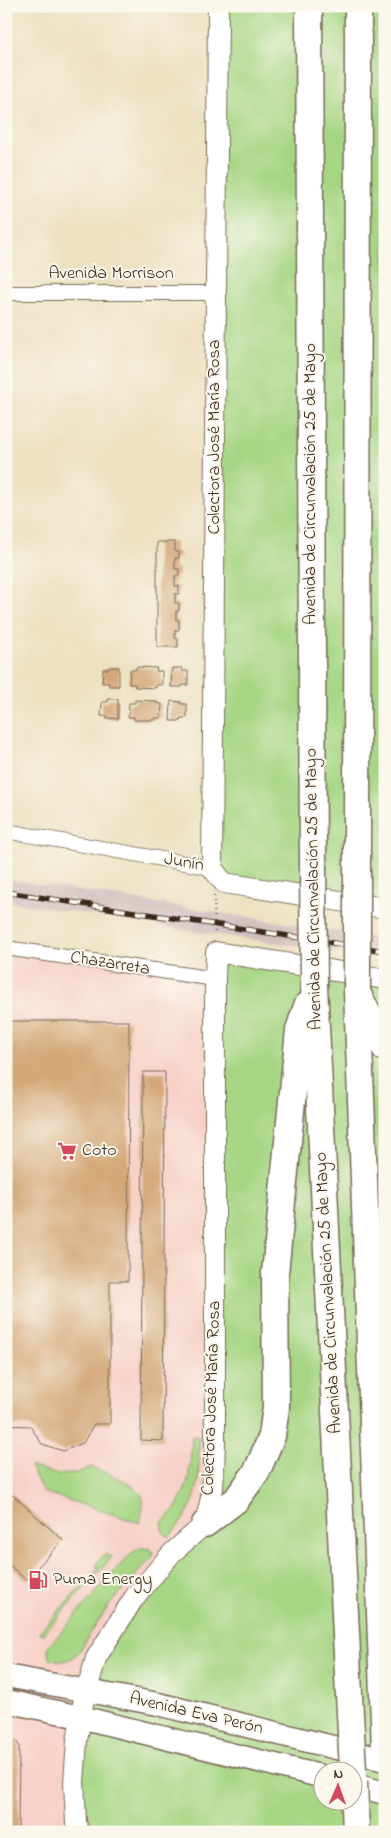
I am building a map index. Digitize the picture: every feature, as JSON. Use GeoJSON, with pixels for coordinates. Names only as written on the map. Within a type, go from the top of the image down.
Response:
{"type":"FeatureCollection","features":[{"type":"Feature","properties":{"kind":"highway","name":"Avenida de Circunvalación 25 de Mayo"},"geometry":{"type":"LineString","coordinates":[[309,6],[314,986],[353,1760]]}},
{"type":"Feature","properties":{"kind":"highway","name":"Avenida de Circunvalación 25 de Mayo"},"geometry":{"type":"LineString","coordinates":[[358,6],[356,990],[385,1749]]}},
{"type":"Feature","properties":{"kind":"highway"},"geometry":{"type":"LineString","coordinates":[[205,1524],[236,1500],[257,1471],[272,1436],[276,1407],[275,1273],[278,1238],[299,1030],[314,986]]}},
{"type":"Feature","properties":{"kind":"highway"},"geometry":{"type":"LineString","coordinates":[[356,990],[385,1048]]}},
{"type":"Feature","properties":{"kind":"highway"},"geometry":{"type":"LineString","coordinates":[[355,1810],[356,1832]]}},
{"type":"Feature","properties":{"kind":"main road","name":"Colectora José María Rosa"},"geometry":{"type":"LineString","coordinates":[[212,868],[219,85],[218,6]]}},
{"type":"Feature","properties":{"kind":"main road","name":"Junín"},"geometry":{"type":"LineString","coordinates":[[212,868],[224,882],[385,908]]}},
{"type":"Feature","properties":{"kind":"main road","name":"Colectora José María Rosa"},"geometry":{"type":"LineString","coordinates":[[205,1524],[213,1489],[215,1445],[216,952],[385,979]]}},
{"type":"Feature","properties":{"kind":"main road"},"geometry":{"type":"LineString","coordinates":[[79,1832],[76,1822],[74,1782],[77,1741],[80,1717],[96,1658],[134,1598],[172,1553],[205,1524]]}},
{"type":"Feature","properties":{"kind":"main road","name":"Avenida Eva Perón"},"geometry":{"type":"LineString","coordinates":[[6,1676],[158,1704],[385,1760]]}},
{"type":"Feature","properties":{"kind":"main road","name":"Avenida Eva Perón"},"geometry":{"type":"LineString","coordinates":[[6,1701],[80,1717],[314,1776]]}},
{"type":"Feature","properties":{"kind":"main road"},"geometry":{"type":"LineString","coordinates":[[364,1786],[385,1793]]}},
{"type":"Feature","properties":{"kind":"street","name":"Avenida Morrison"},"geometry":{"type":"LineString","coordinates":[[6,293],[216,293]]}},
{"type":"Feature","properties":{"kind":"street","name":"Junín"},"geometry":{"type":"LineString","coordinates":[[6,831],[212,868]]}},
{"type":"Feature","properties":{"kind":"street","name":"Chazarreta"},"geometry":{"type":"LineString","coordinates":[[6,948],[215,979]]}},
{"type":"Feature","properties":{"kind":"shaded area"},"geometry":{"type":"Polygon","coordinates":[[[6,879],[385,939],[385,958],[196,932],[6,901],[6,879]]]}},
{"type":"Feature","properties":{"kind":"shaded area"},"geometry":{"type":"Polygon","coordinates":[[[6,948],[215,979],[213,1489],[79,1832],[6,1832],[6,948]]]}},
{"type":"Feature","properties":{"kind":"green space"},"geometry":{"type":"Polygon","coordinates":[[[218,6],[385,6],[385,908],[224,883],[212,868],[218,6]]]}},
{"type":"Feature","properties":{"kind":"green space"},"geometry":{"type":"Polygon","coordinates":[[[216,952],[385,979],[385,1832],[79,1832],[76,1822],[96,1658],[205,1524],[216,952]]]}},
{"type":"Feature","properties":{"kind":"green space"},"geometry":{"type":"Polygon","coordinates":[[[192,1436],[199,1437],[199,1467],[196,1490],[188,1512],[169,1537],[164,1534],[162,1523],[174,1510],[185,1490],[190,1468],[192,1436]]]}},
{"type":"Feature","properties":{"kind":"green space"},"geometry":{"type":"Polygon","coordinates":[[[30,1466],[46,1472],[61,1474],[75,1473],[91,1467],[130,1484],[141,1494],[143,1500],[140,1523],[43,1492],[30,1466]]]}},
{"type":"Feature","properties":{"kind":"green space"},"geometry":{"type":"Polygon","coordinates":[[[141,1548],[150,1549],[153,1556],[110,1604],[81,1649],[73,1658],[63,1661],[51,1659],[48,1647],[123,1562],[135,1550],[141,1548]]]}},
{"type":"Feature","properties":{"kind":"green space"},"geometry":{"type":"Polygon","coordinates":[[[105,1554],[112,1557],[43,1634],[39,1632],[98,1569],[96,1564],[105,1554]]]}},
{"type":"Feature","properties":{"kind":"building"},"geometry":{"type":"Polygon","coordinates":[[[157,542],[175,542],[175,552],[179,552],[179,558],[175,558],[175,569],[179,569],[179,576],[175,576],[175,586],[179,586],[179,594],[175,594],[175,603],[179,603],[179,611],[176,611],[176,620],[179,620],[179,630],[175,630],[178,647],[157,647],[157,542]]]}},
{"type":"Feature","properties":{"kind":"building"},"geometry":{"type":"Polygon","coordinates":[[[109,667],[119,667],[119,686],[109,686],[109,683],[102,683],[103,669],[109,669],[109,667]]]}},
{"type":"Feature","properties":{"kind":"building"},"geometry":{"type":"Polygon","coordinates":[[[136,667],[157,668],[156,671],[162,671],[162,685],[156,685],[156,688],[135,687],[135,684],[129,684],[130,670],[136,670],[136,667]]]}},
{"type":"Feature","properties":{"kind":"building"},"geometry":{"type":"Polygon","coordinates":[[[172,668],[182,668],[182,671],[188,671],[188,685],[171,687],[172,668]]]}},
{"type":"Feature","properties":{"kind":"building"},"geometry":{"type":"Polygon","coordinates":[[[108,699],[118,699],[118,719],[101,716],[102,702],[108,702],[108,699]]]}},
{"type":"Feature","properties":{"kind":"building"},"geometry":{"type":"Polygon","coordinates":[[[135,700],[156,701],[156,703],[162,704],[161,718],[155,718],[155,720],[134,720],[134,717],[128,717],[129,703],[135,703],[135,700]]]}},
{"type":"Feature","properties":{"kind":"building"},"geometry":{"type":"Polygon","coordinates":[[[171,701],[187,704],[187,718],[181,718],[180,721],[170,721],[171,701]]]}},
{"type":"Feature","properties":{"kind":"building","name":"Coto"},"geometry":{"type":"Polygon","coordinates":[[[6,1021],[129,1021],[128,1281],[110,1281],[110,1424],[94,1424],[83,1443],[63,1451],[42,1444],[30,1426],[6,1425],[6,1021]]]}},
{"type":"Feature","properties":{"kind":"building"},"geometry":{"type":"Polygon","coordinates":[[[143,1072],[165,1072],[163,1441],[141,1440],[143,1072]]]}},
{"type":"Feature","properties":{"kind":"building"},"geometry":{"type":"Polygon","coordinates":[[[13,1495],[63,1540],[26,1580],[6,1562],[6,1503],[13,1495]]]}},
{"type":"Feature","properties":{"kind":"building"},"geometry":{"type":"Polygon","coordinates":[[[6,1740],[15,1740],[19,1745],[18,1832],[6,1832],[6,1740]]]}},
{"type":"Feature","properties":{"kind":"railway"},"geometry":{"type":"LineString","coordinates":[[6,892],[385,951]]}},
{"type":"Feature","properties":{"kind":"place","name":"Coto"},"geometry":{"type":"Point","coordinates":[67,1151]}},
{"type":"Feature","properties":{"kind":"place","name":"Puma Energy"},"geometry":{"type":"Point","coordinates":[38,1580]}}]}
